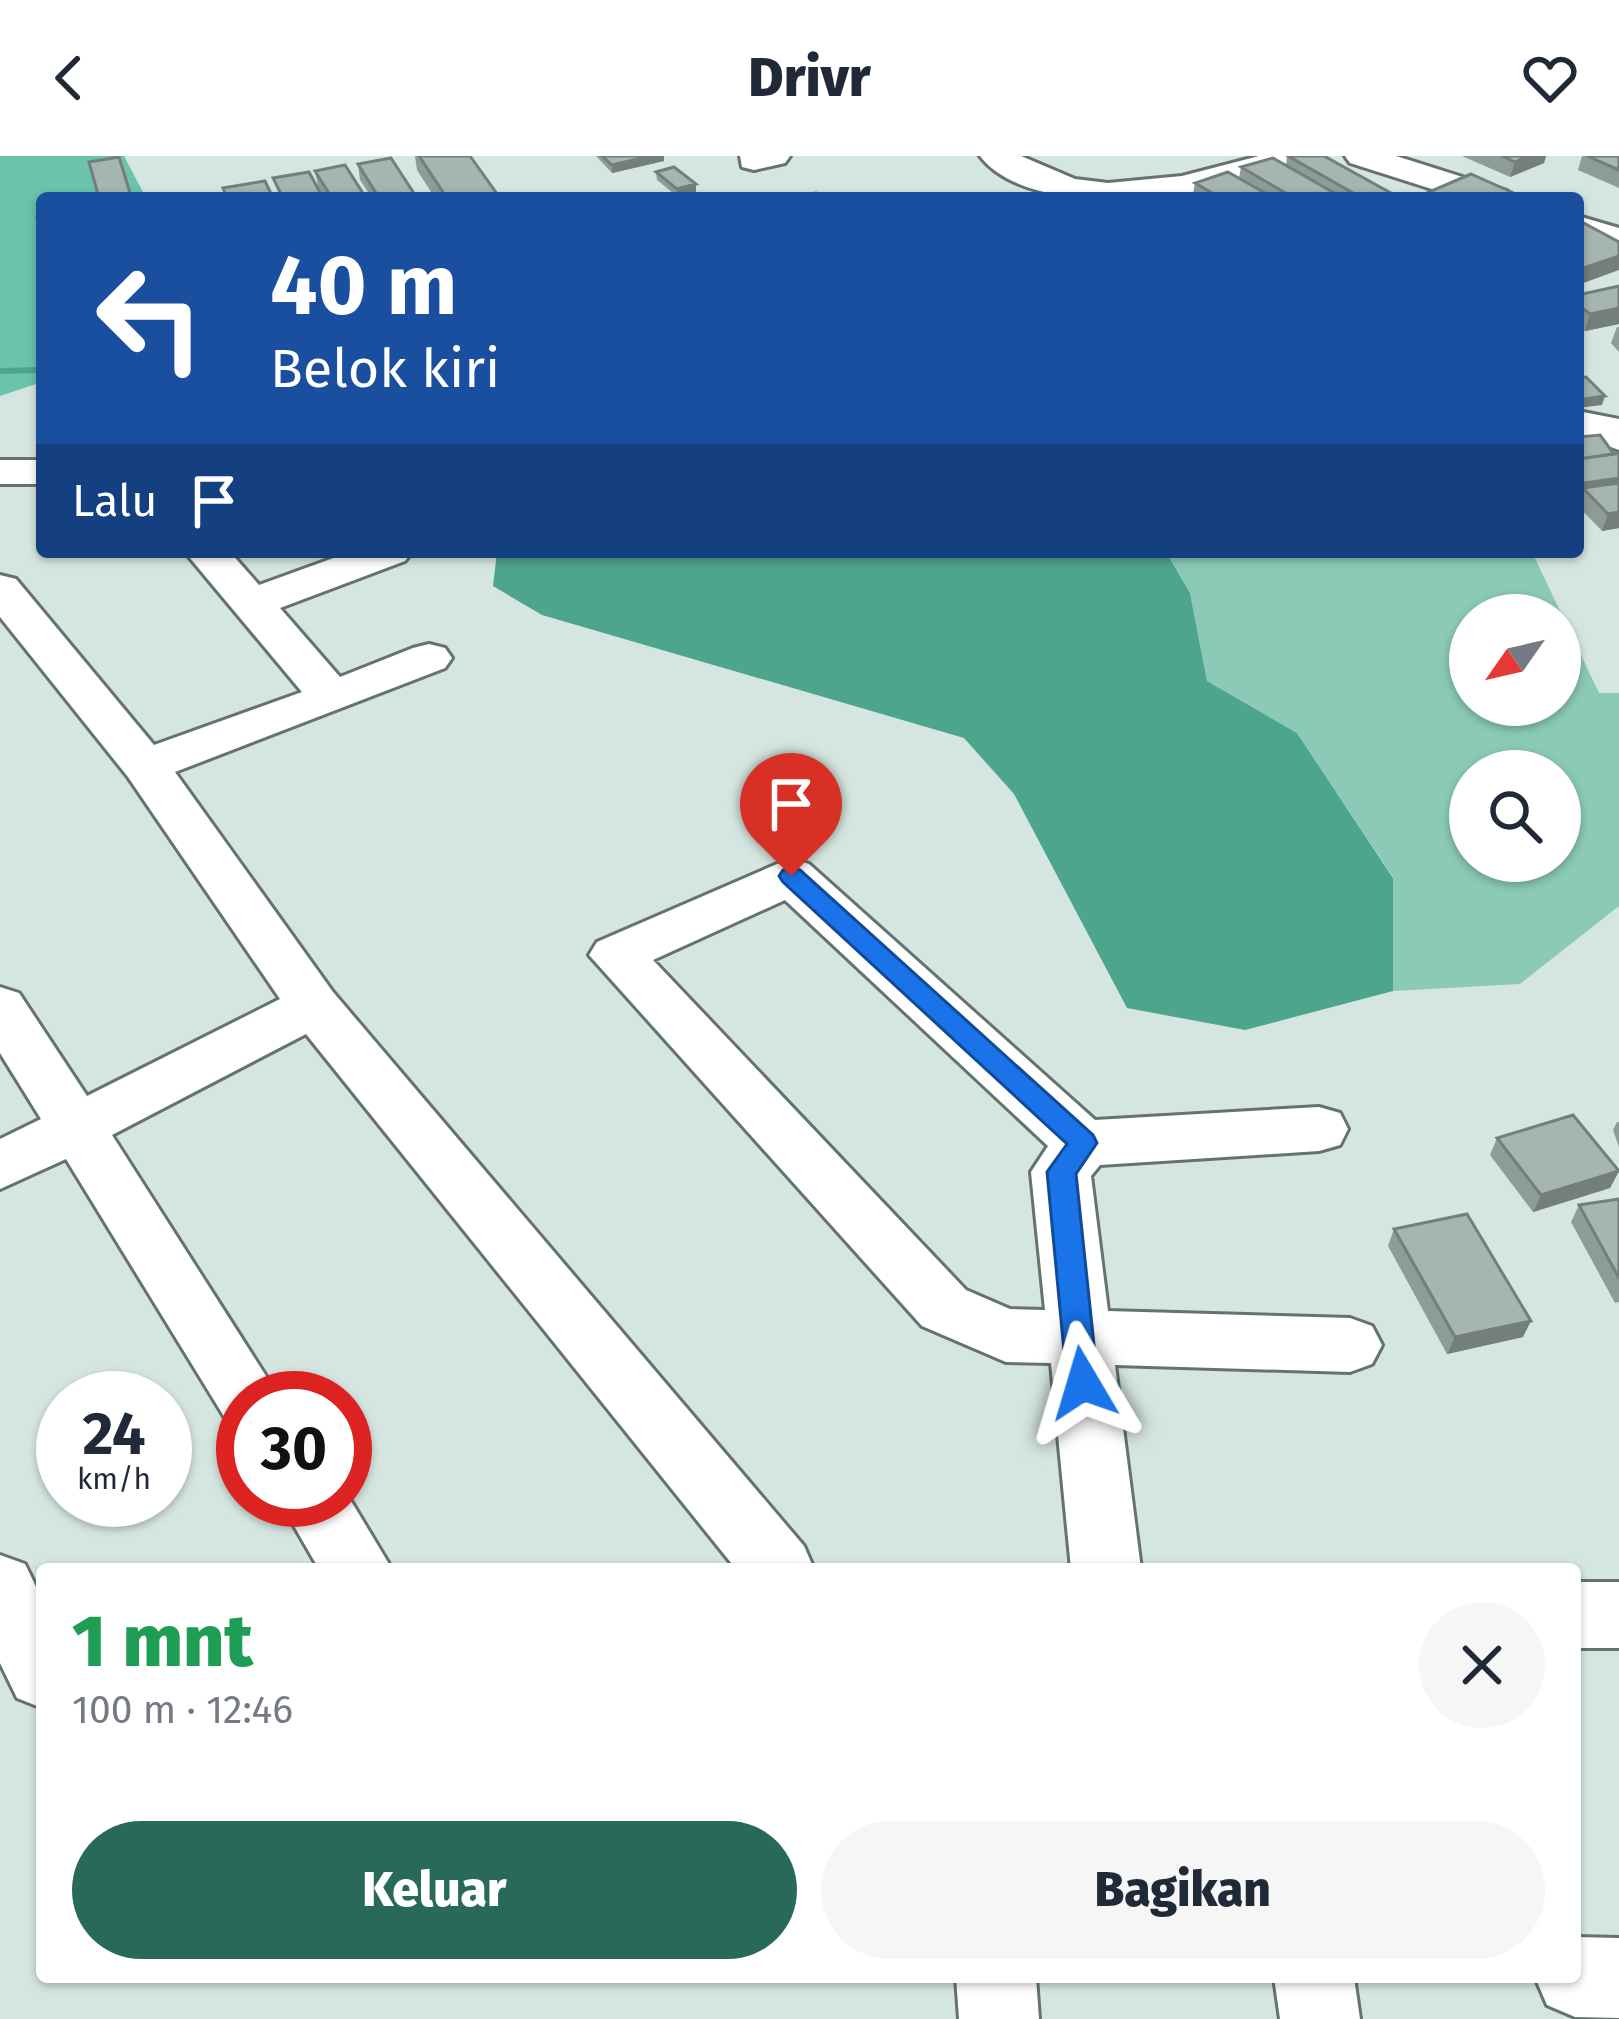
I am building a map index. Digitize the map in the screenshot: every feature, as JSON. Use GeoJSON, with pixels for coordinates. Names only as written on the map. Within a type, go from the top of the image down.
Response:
{"type":"FeatureCollection","features":[{"type":"Feature","properties":{"kind":"street"},"geometry":{"type":"LineString","coordinates":[[997,156],[1058,189],[1073,192]]}},
{"type":"Feature","properties":{"kind":"street"},"geometry":{"type":"LineString","coordinates":[[1170,192],[1298,156]]}},
{"type":"Feature","properties":{"kind":"street"},"geometry":{"type":"LineString","coordinates":[[1362,156],[1476,192]]}},
{"type":"Feature","properties":{"kind":"street"},"geometry":{"type":"LineString","coordinates":[[1584,228],[1619,240]]}},
{"type":"Feature","properties":{"kind":"street"},"geometry":{"type":"LineString","coordinates":[[1584,424],[1606,428],[1619,438]]}},
{"type":"Feature","properties":{"kind":"street"},"geometry":{"type":"LineString","coordinates":[[0,472],[36,472]]}},
{"type":"Feature","properties":{"kind":"street"},"geometry":{"type":"LineString","coordinates":[[212,558],[332,697]]}},
{"type":"Feature","properties":{"kind":"street"},"geometry":{"type":"LineString","coordinates":[[252,603],[374,558]]}},
{"type":"Feature","properties":{"kind":"street"},"geometry":{"type":"LineString","coordinates":[[0,588],[145,766],[314,1006],[774,1563]]}},
{"type":"Feature","properties":{"kind":"street"},"geometry":{"type":"LineString","coordinates":[[145,766],[429,658]]}},
{"type":"Feature","properties":{"kind":"street"},"geometry":{"type":"LineString","coordinates":[[1319,1129],[1083,1143],[791,876],[616,956],[944,1308],[1006,1335],[1350,1345]]}},
{"type":"Feature","properties":{"kind":"street"},"geometry":{"type":"LineString","coordinates":[[0,1166],[314,1006]]}},
{"type":"Feature","properties":{"kind":"street"},"geometry":{"type":"LineString","coordinates":[[0,1007],[231,1371]]}},
{"type":"Feature","properties":{"kind":"street"},"geometry":{"type":"LineString","coordinates":[[1083,1143],[1061,1172],[1105,1563]]}},
{"type":"Feature","properties":{"kind":"street"},"geometry":{"type":"LineString","coordinates":[[330,1527],[353,1563]]}},
{"type":"Feature","properties":{"kind":"street"},"geometry":{"type":"LineString","coordinates":[[0,1587],[36,1661]]}},
{"type":"Feature","properties":{"kind":"street"},"geometry":{"type":"LineString","coordinates":[[1581,1615],[1619,1615]]}},
{"type":"Feature","properties":{"kind":"street"},"geometry":{"type":"LineString","coordinates":[[1581,1977],[1619,1978]]}},
{"type":"Feature","properties":{"kind":"street"},"geometry":{"type":"LineString","coordinates":[[996,1983],[999,2019]]}},
{"type":"Feature","properties":{"kind":"street"},"geometry":{"type":"LineString","coordinates":[[1314,1983],[1320,2019]]}},
{"type":"Feature","properties":{"kind":"shaded area"},"geometry":{"type":"Polygon","coordinates":[[[0,156],[124,156],[143,192],[36,192],[36,384],[0,396],[0,156]]]}},
{"type":"Feature","properties":{"kind":"shaded area"},"geometry":{"type":"Polygon","coordinates":[[[496,558],[1170,558],[1190,593],[1207,681],[1297,733],[1393,878],[1393,991],[1245,1030],[1127,1008],[1014,794],[964,738],[542,615],[493,586],[496,558]]]}},
{"type":"Feature","properties":{"kind":"shaded area"},"geometry":{"type":"Polygon","coordinates":[[[1170,558],[1535,558],[1552,594],[1449,594],[1449,726],[1581,726],[1581,655],[1599,693],[1619,693],[1619,906],[1520,984],[1393,991],[1393,877],[1297,733],[1207,681],[1190,593],[1170,558]]]}},
{"type":"Feature","properties":{"kind":"building"},"geometry":{"type":"Polygon","coordinates":[[[419,156],[470,156],[496,192],[443,192],[419,156]]]}},
{"type":"Feature","properties":{"kind":"building"},"geometry":{"type":"Polygon","coordinates":[[[602,156],[651,156],[612,165],[602,156]]]}},
{"type":"Feature","properties":{"kind":"building"},"geometry":{"type":"Polygon","coordinates":[[[1288,156],[1324,156],[1389,192],[1351,192],[1288,156]]]}},
{"type":"Feature","properties":{"kind":"building"},"geometry":{"type":"Polygon","coordinates":[[[1587,156],[1619,156],[1619,170],[1587,156]]]}},
{"type":"Feature","properties":{"kind":"building"},"geometry":{"type":"Polygon","coordinates":[[[119,157],[130,192],[97,192],[89,162],[119,157]]]}},
{"type":"Feature","properties":{"kind":"building"},"geometry":{"type":"Polygon","coordinates":[[[391,158],[413,192],[375,192],[358,164],[391,158]]]}},
{"type":"Feature","properties":{"kind":"building"},"geometry":{"type":"Polygon","coordinates":[[[1273,158],[1332,192],[1284,192],[1241,167],[1273,158]]]}},
{"type":"Feature","properties":{"kind":"building"},"geometry":{"type":"Polygon","coordinates":[[[345,165],[362,192],[328,192],[315,171],[345,165]]]}},
{"type":"Feature","properties":{"kind":"building"},"geometry":{"type":"Polygon","coordinates":[[[674,167],[696,184],[677,189],[656,172],[674,167]]]}},
{"type":"Feature","properties":{"kind":"building"},"geometry":{"type":"Polygon","coordinates":[[[309,172],[320,192],[280,192],[273,178],[309,172]]]}},
{"type":"Feature","properties":{"kind":"building"},"geometry":{"type":"Polygon","coordinates":[[[1228,172],[1263,192],[1211,192],[1195,183],[1228,172]]]}},
{"type":"Feature","properties":{"kind":"building"},"geometry":{"type":"Polygon","coordinates":[[[1471,174],[1512,192],[1429,192],[1471,174]]]}},
{"type":"Feature","properties":{"kind":"building"},"geometry":{"type":"Polygon","coordinates":[[[265,181],[270,192],[225,192],[223,188],[265,181]]]}},
{"type":"Feature","properties":{"kind":"building"},"geometry":{"type":"Polygon","coordinates":[[[1584,223],[1619,242],[1619,256],[1584,268],[1584,223]]]}},
{"type":"Feature","properties":{"kind":"building"},"geometry":{"type":"Polygon","coordinates":[[[1619,286],[1619,308],[1590,314],[1584,310],[1584,294],[1619,286]]]}},
{"type":"Feature","properties":{"kind":"building"},"geometry":{"type":"Polygon","coordinates":[[[1586,377],[1605,396],[1584,399],[1586,377]]]}},
{"type":"Feature","properties":{"kind":"building"},"geometry":{"type":"Polygon","coordinates":[[[1600,435],[1614,454],[1584,458],[1584,436],[1600,435]]]}},
{"type":"Feature","properties":{"kind":"building"},"geometry":{"type":"Polygon","coordinates":[[[1619,453],[1619,478],[1584,483],[1584,458],[1619,453]]]}},
{"type":"Feature","properties":{"kind":"building"},"geometry":{"type":"Polygon","coordinates":[[[1619,483],[1619,512],[1608,514],[1584,488],[1619,483]]]}},
{"type":"Feature","properties":{"kind":"building"},"geometry":{"type":"Polygon","coordinates":[[[1573,1115],[1619,1171],[1541,1195],[1497,1138],[1573,1115]]]}},
{"type":"Feature","properties":{"kind":"building"},"geometry":{"type":"Polygon","coordinates":[[[1619,1199],[1619,1278],[1579,1205],[1619,1199]]]}},
{"type":"Feature","properties":{"kind":"building"},"geometry":{"type":"Polygon","coordinates":[[[1467,1214],[1531,1321],[1455,1337],[1394,1229],[1467,1214]]]}},
{"type":"Feature","properties":{"kind":"waterway"},"geometry":{"type":"LineString","coordinates":[[0,371],[36,370]]}},
{"type":"Feature","properties":{"kind":"route"},"geometry":{"type":"LineString","coordinates":[[791,876],[1083,1143],[1061,1172],[1083,1383]]}}]}
